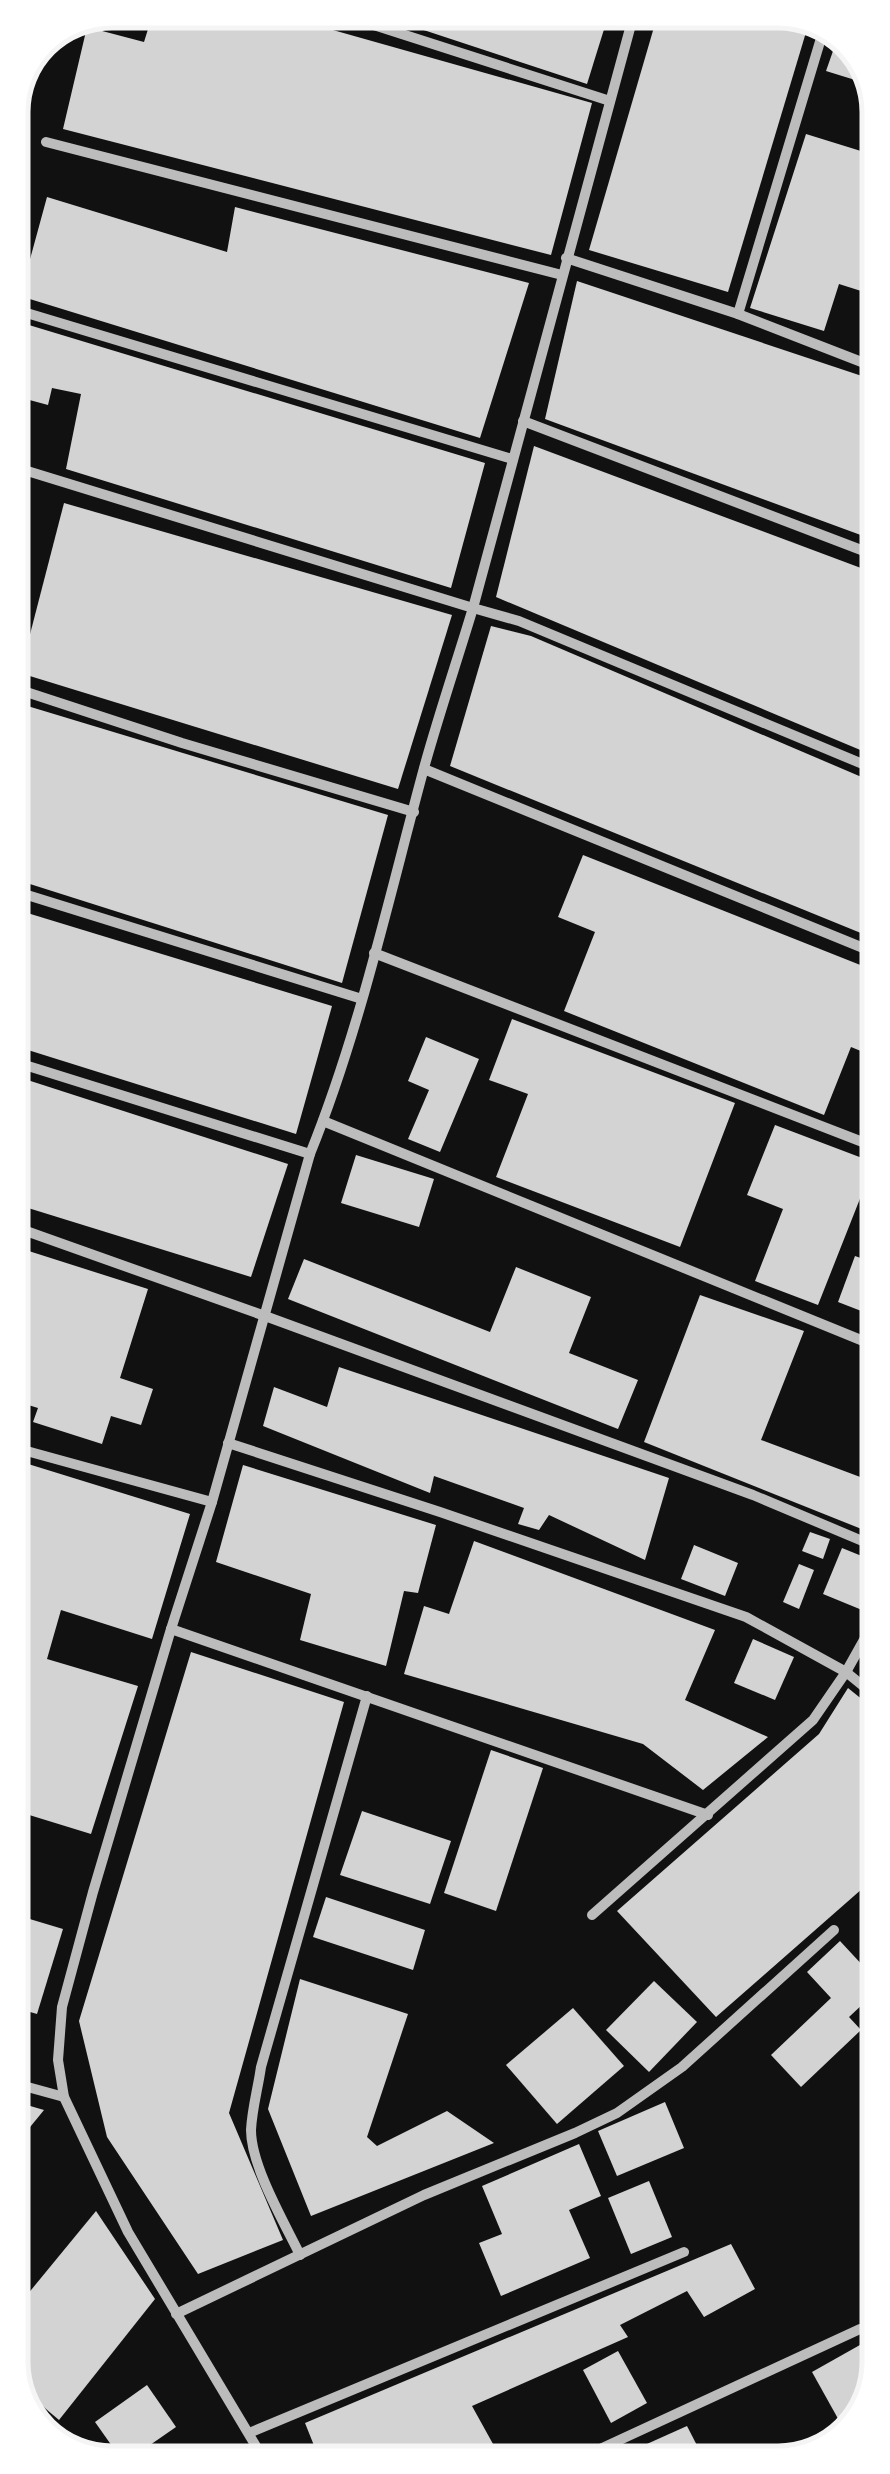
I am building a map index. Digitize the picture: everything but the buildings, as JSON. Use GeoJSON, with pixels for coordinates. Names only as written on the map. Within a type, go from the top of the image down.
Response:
{"type":"FeatureCollection","features":[{"type":"Feature","properties":{"kind":"street"},"geometry":{"type":"LineString","coordinates":[[383,28],[610,101]]}},
{"type":"Feature","properties":{"kind":"street"},"geometry":{"type":"LineString","coordinates":[[256,2446],[128,2232],[64,2096],[58,2060],[62,2007],[93,1892],[212,1502],[310,1154],[362,999],[630,28]]}},
{"type":"Feature","properties":{"kind":"street"},"geometry":{"type":"LineString","coordinates":[[738,314],[821,40]]}},
{"type":"Feature","properties":{"kind":"street"},"geometry":{"type":"LineString","coordinates":[[46,142],[562,276]]}},
{"type":"Feature","properties":{"kind":"street"},"geometry":{"type":"LineString","coordinates":[[566,258],[738,314],[862,362]]}},
{"type":"Feature","properties":{"kind":"street"},"geometry":{"type":"LineString","coordinates":[[28,313],[512,459]]}},
{"type":"Feature","properties":{"kind":"street"},"geometry":{"type":"LineString","coordinates":[[523,421],[862,550]]}},
{"type":"Feature","properties":{"kind":"street"},"geometry":{"type":"LineString","coordinates":[[28,471],[519,621],[862,763]]}},
{"type":"Feature","properties":{"kind":"street"},"geometry":{"type":"LineString","coordinates":[[28,693],[414,812]]}},
{"type":"Feature","properties":{"kind":"street"},"geometry":{"type":"LineString","coordinates":[[424,769],[862,947]]}},
{"type":"Feature","properties":{"kind":"street"},"geometry":{"type":"LineString","coordinates":[[28,895],[362,999]]}},
{"type":"Feature","properties":{"kind":"street"},"geometry":{"type":"LineString","coordinates":[[374,953],[862,1142]]}},
{"type":"Feature","properties":{"kind":"street"},"geometry":{"type":"LineString","coordinates":[[28,1065],[310,1154]]}},
{"type":"Feature","properties":{"kind":"street"},"geometry":{"type":"LineString","coordinates":[[323,1121],[862,1341]]}},
{"type":"Feature","properties":{"kind":"street"},"geometry":{"type":"LineString","coordinates":[[28,1232],[754,1495],[862,1541]]}},
{"type":"Feature","properties":{"kind":"street"},"geometry":{"type":"LineString","coordinates":[[228,1443],[746,1617],[846,1672],[862,1685]]}},
{"type":"Feature","properties":{"kind":"street"},"geometry":{"type":"LineString","coordinates":[[28,1451],[212,1502]]}},
{"type":"Feature","properties":{"kind":"street"},"geometry":{"type":"LineString","coordinates":[[171,1630],[708,1814]]}},
{"type":"Feature","properties":{"kind":"street"},"geometry":{"type":"LineString","coordinates":[[592,1916],[813,1720],[862,1643]]}},
{"type":"Feature","properties":{"kind":"street"},"geometry":{"type":"LineString","coordinates":[[300,2255],[262,2173],[251,2131],[261,2067],[367,1696]]}},
{"type":"Feature","properties":{"kind":"street"},"geometry":{"type":"LineString","coordinates":[[176,2314],[424,2195],[617,2113],[682,2068],[834,1930]]}},
{"type":"Feature","properties":{"kind":"street"},"geometry":{"type":"LineString","coordinates":[[28,2088],[64,2096]]}},
{"type":"Feature","properties":{"kind":"street"},"geometry":{"type":"LineString","coordinates":[[249,2433],[684,2252]]}},
{"type":"Feature","properties":{"kind":"street"},"geometry":{"type":"LineString","coordinates":[[605,2446],[860,2329]]}}]}
